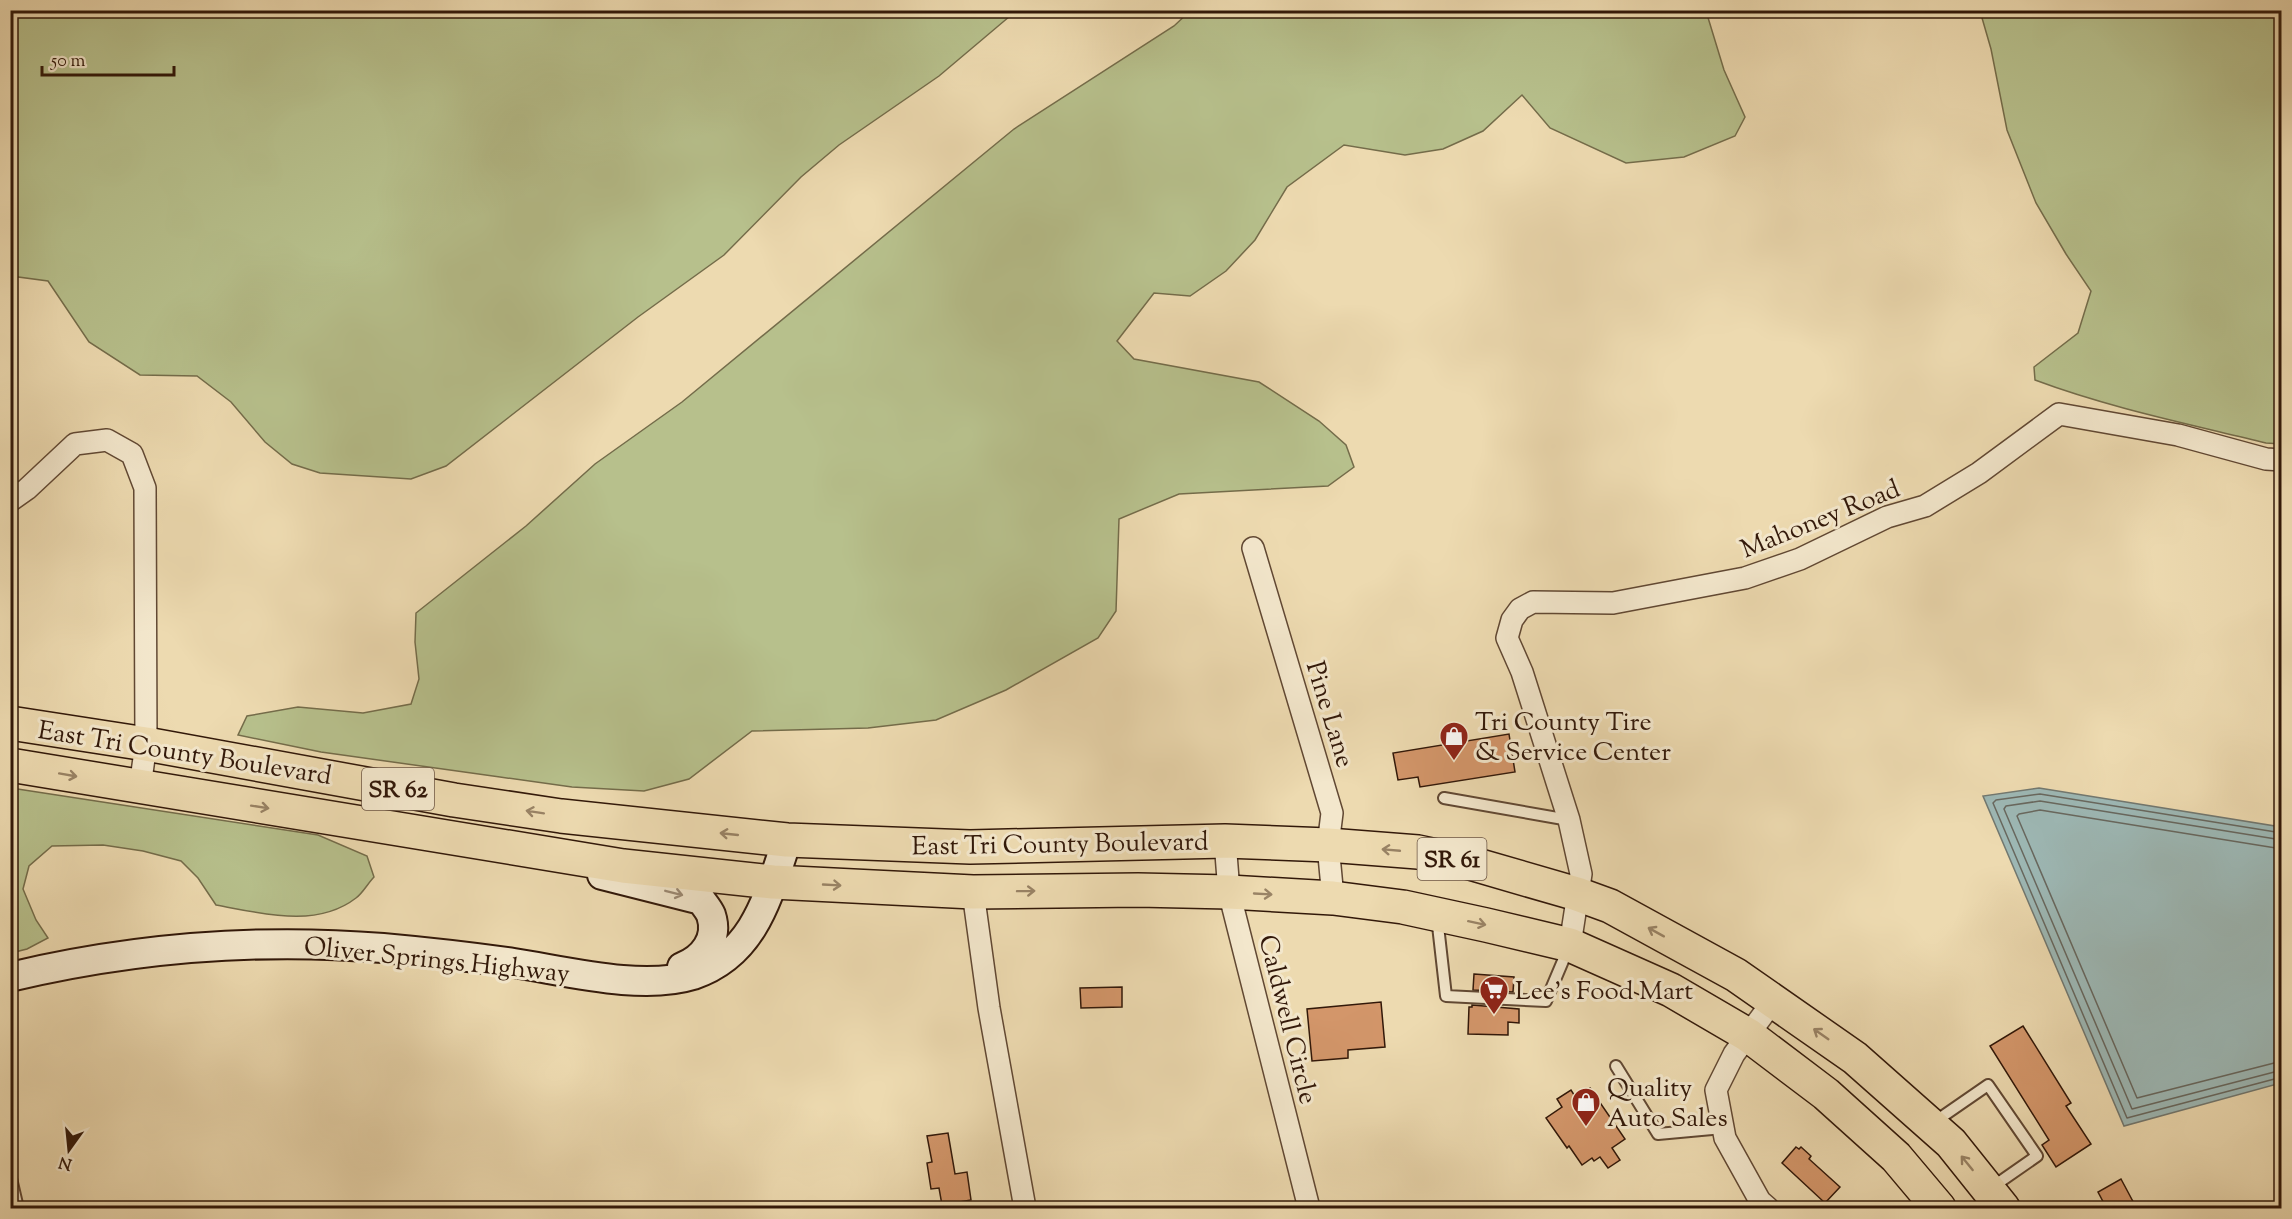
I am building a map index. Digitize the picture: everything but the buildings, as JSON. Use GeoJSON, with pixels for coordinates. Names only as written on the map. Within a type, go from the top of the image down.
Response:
{"type":"FeatureCollection","features":[{"type":"Feature","properties":{"kind":"highway","name":"East Tri County Boulevard"},"geometry":{"type":"LineString","coordinates":[[10,723],[146,744],[454,800],[561,816],[787,840],[970,847],[1225,841],[1328,844],[1418,852],[1470,863],[1610,906],[1736,975],[1855,1058],[1951,1143],[1996,1199]]}},
{"type":"Feature","properties":{"kind":"highway","name":"East Tri County Boulevard"},"geometry":{"type":"LineString","coordinates":[[10,765],[623,866],[773,882],[973,892],[1138,890],[1229,892],[1333,898],[1437,914],[1570,945],[1671,990],[1748,1035],[1826,1094],[1896,1157],[1939,1209]]}},
{"type":"Feature","properties":{"kind":"main road","name":"Oliver Springs Highway"},"geometry":{"type":"LineString","coordinates":[[10,977],[62,965],[123,955],[283,944],[382,948],[451,955],[596,976],[661,982],[694,974],[726,958],[747,938],[773,882],[787,840]]}},
{"type":"Feature","properties":{"kind":"main road"},"geometry":{"type":"LineString","coordinates":[[475,842],[701,900],[711,914],[713,927],[711,945],[697,959],[685,966],[670,971],[596,976]]}},
{"type":"Feature","properties":{"kind":"street","name":"Mahoney Road"},"geometry":{"type":"LineString","coordinates":[[1570,945],[1581,874],[1569,820],[1522,672],[1507,638],[1512,620],[1520,609],[1533,602],[1613,603],[1745,578],[1800,559],[1887,517],[1925,506],[1979,473],[2058,414],[2178,435],[2266,459],[2282,460]]}},
{"type":"Feature","properties":{"kind":"street"},"geometry":{"type":"LineString","coordinates":[[10,501],[27,489],[75,444],[107,440],[132,454],[145,488],[146,744],[140,787]]}},
{"type":"Feature","properties":{"kind":"street","name":"Pine Lane"},"geometry":{"type":"LineString","coordinates":[[1252,548],[1332,813],[1328,844],[1333,898]]}},
{"type":"Feature","properties":{"kind":"street","name":"Caldwell Circle"},"geometry":{"type":"LineString","coordinates":[[1225,841],[1229,892],[1309,1209]]}},
{"type":"Feature","properties":{"kind":"street"},"geometry":{"type":"LineString","coordinates":[[973,892],[989,1008],[1025,1209]]}},
{"type":"Feature","properties":{"kind":"street"},"geometry":{"type":"LineString","coordinates":[[1768,1209],[1760,1201],[1725,1138],[1716,1090],[1734,1054],[1774,1000]]}},
{"type":"Feature","properties":{"kind":"lane"},"geometry":{"type":"LineString","coordinates":[[1444,798],[1569,820]]}},
{"type":"Feature","properties":{"kind":"lane"},"geometry":{"type":"LineString","coordinates":[[1437,914],[1446,996],[1546,1001],[1570,945]]}},
{"type":"Feature","properties":{"kind":"lane"},"geometry":{"type":"LineString","coordinates":[[1616,1066],[1658,1134],[1723,1128]]}},
{"type":"Feature","properties":{"kind":"lane"},"geometry":{"type":"LineString","coordinates":[[1930,1125],[1988,1085],[2037,1156],[1996,1199]]}},
{"type":"Feature","properties":{"kind":"lane"},"geometry":{"type":"LineString","coordinates":[[10,1174],[18,1209]]}},
{"type":"Feature","properties":{"kind":"green space"},"geometry":{"type":"Polygon","coordinates":[[[11,10],[1016,11],[939,76],[839,145],[801,177],[724,255],[638,317],[446,466],[411,479],[320,473],[292,464],[265,442],[231,402],[197,376],[140,375],[89,342],[48,281],[11,276],[11,10]]]}},
{"type":"Feature","properties":{"kind":"green space"},"geometry":{"type":"Polygon","coordinates":[[[1190,11],[1706,11],[1724,70],[1745,117],[1735,136],[1684,157],[1626,163],[1550,128],[1522,95],[1483,131],[1443,149],[1405,155],[1344,145],[1287,187],[1255,240],[1226,271],[1190,296],[1154,293],[1117,341],[1134,359],[1259,382],[1319,421],[1346,445],[1354,467],[1328,486],[1179,494],[1119,519],[1116,611],[1098,638],[1006,690],[936,720],[868,728],[752,731],[689,779],[644,791],[572,787],[321,752],[238,735],[247,716],[298,707],[363,713],[411,704],[419,679],[415,642],[416,613],[526,526],[595,464],[682,402],[1014,129],[1174,26],[1190,11]]]}},
{"type":"Feature","properties":{"kind":"green space"},"geometry":{"type":"Polygon","coordinates":[[[1980,11],[2281,11],[2281,444],[2266,443],[2150,415],[2035,380],[2034,367],[2078,333],[2091,291],[2036,203],[2007,130],[1991,49],[1980,11]]]}},
{"type":"Feature","properties":{"kind":"green space"},"geometry":{"type":"Polygon","coordinates":[[[11,788],[318,835],[367,856],[374,877],[359,896],[340,908],[306,916],[288,916],[216,905],[198,878],[181,861],[143,851],[103,845],[52,846],[29,866],[23,889],[36,920],[48,938],[27,949],[11,953],[11,788]]]}},
{"type":"Feature","properties":{"kind":"water"},"geometry":{"type":"Polygon","coordinates":[[[2039,788],[2281,827],[2281,1083],[2124,1126],[1983,796],[2039,788]]]}},
{"type":"Feature","properties":{"kind":"place","name":"Tri County Tire & Service Center"},"geometry":{"type":"Point","coordinates":[1454,762]}},
{"type":"Feature","properties":{"kind":"place","name":"Lee's Food Mart"},"geometry":{"type":"Point","coordinates":[1494,1016]}},
{"type":"Feature","properties":{"kind":"place","name":"Quality Auto Sales"},"geometry":{"type":"Point","coordinates":[1586,1128]}}]}
